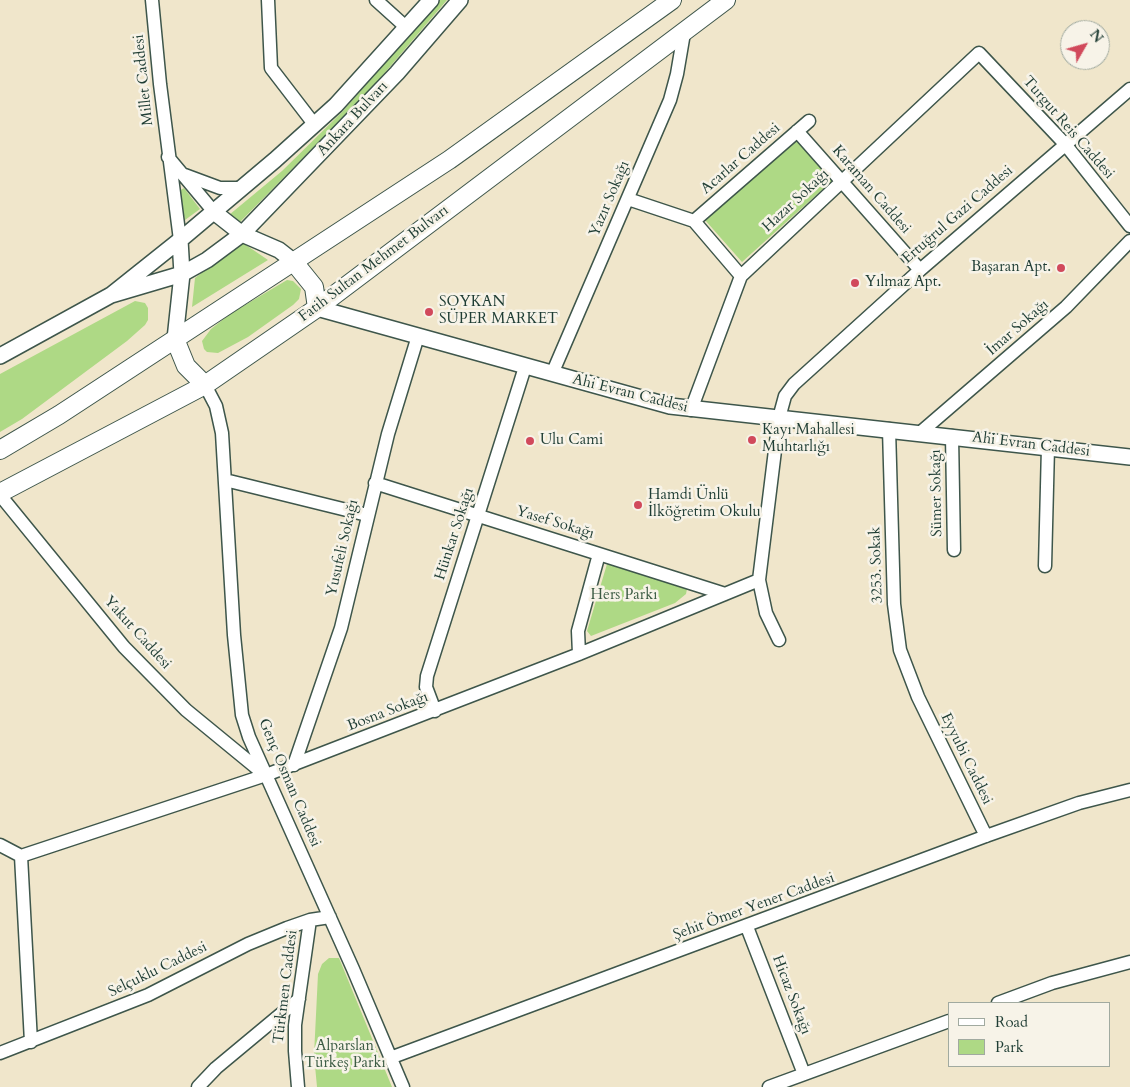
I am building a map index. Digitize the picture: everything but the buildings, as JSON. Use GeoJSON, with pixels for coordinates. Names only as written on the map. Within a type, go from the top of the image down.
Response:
{"type":"FeatureCollection","features":[{"type":"Feature","properties":{"kind":"highway"},"geometry":{"type":"LineString","coordinates":[[0,450],[59,415],[448,160],[672,0]]}},
{"type":"Feature","properties":{"kind":"highway","name":"Fatih Sultan Mehmet Bulvarı"},"geometry":{"type":"LineString","coordinates":[[0,494],[205,385],[317,308],[726,0]]}},
{"type":"Feature","properties":{"kind":"highway"},"geometry":{"type":"LineString","coordinates":[[293,261],[314,287],[317,308]]}},
{"type":"Feature","properties":{"kind":"highway"},"geometry":{"type":"LineString","coordinates":[[175,339],[186,366],[205,385]]}},
{"type":"Feature","properties":{"kind":"main road","name":"Ankara Bulvarı"},"geometry":{"type":"LineString","coordinates":[[0,356],[111,295],[214,212],[348,92],[431,0]]}},
{"type":"Feature","properties":{"kind":"main road","name":"Ankara Bulvarı"},"geometry":{"type":"LineString","coordinates":[[111,295],[182,274],[207,260],[242,234],[377,94],[460,0]]}},
{"type":"Feature","properties":{"kind":"main road"},"geometry":{"type":"LineString","coordinates":[[214,212],[242,234],[278,250],[293,261]]}},
{"type":"Feature","properties":{"kind":"main road"},"geometry":{"type":"LineString","coordinates":[[175,339],[182,274],[180,240]]}},
{"type":"Feature","properties":{"kind":"main road","name":"Ahi Evran Caddesi"},"geometry":{"type":"LineString","coordinates":[[317,308],[649,402],[691,410],[922,432],[1130,457]]}},
{"type":"Feature","properties":{"kind":"street","name":"Millet Caddesi"},"geometry":{"type":"LineString","coordinates":[[152,0],[168,157],[180,240]]}},
{"type":"Feature","properties":{"kind":"street"},"geometry":{"type":"LineString","coordinates":[[268,0],[271,68],[314,124]]}},
{"type":"Feature","properties":{"kind":"street"},"geometry":{"type":"LineString","coordinates":[[376,0],[407,28]]}},
{"type":"Feature","properties":{"kind":"street","name":"Yazır Sokağı"},"geometry":{"type":"LineString","coordinates":[[552,374],[670,100],[677,74],[684,33]]}},
{"type":"Feature","properties":{"kind":"street","name":"Turgut Reis Caddesi"},"geometry":{"type":"LineString","coordinates":[[979,54],[1065,144],[1130,226]]}},
{"type":"Feature","properties":{"kind":"street","name":"Hazar Sokağı"},"geometry":{"type":"LineString","coordinates":[[691,410],[741,276],[979,54]]}},
{"type":"Feature","properties":{"kind":"street","name":"Ertuğrul Gazi Caddesi"},"geometry":{"type":"LineString","coordinates":[[779,640],[766,613],[759,580],[779,418],[784,396],[794,384],[920,270],[1130,88]]}},
{"type":"Feature","properties":{"kind":"street","name":"Acarlar Caddesi"},"geometry":{"type":"LineString","coordinates":[[694,221],[809,121]]}},
{"type":"Feature","properties":{"kind":"street","name":"Karaman Caddesi"},"geometry":{"type":"LineString","coordinates":[[797,131],[920,270]]}},
{"type":"Feature","properties":{"kind":"street"},"geometry":{"type":"LineString","coordinates":[[168,157],[214,212]]}},
{"type":"Feature","properties":{"kind":"street"},"geometry":{"type":"LineString","coordinates":[[182,174],[220,188],[242,188]]}},
{"type":"Feature","properties":{"kind":"street"},"geometry":{"type":"LineString","coordinates":[[628,198],[694,221],[741,276]]}},
{"type":"Feature","properties":{"kind":"street","name":"İmar Sokağı"},"geometry":{"type":"LineString","coordinates":[[922,432],[1066,307],[1130,241]]}},
{"type":"Feature","properties":{"kind":"street","name":"Yusufeli Sokağı"},"geometry":{"type":"LineString","coordinates":[[294,765],[341,628],[375,483],[418,336]]}},
{"type":"Feature","properties":{"kind":"street","name":"Hünkar Sokağı"},"geometry":{"type":"LineString","coordinates":[[435,712],[426,687],[427,676],[525,367]]}},
{"type":"Feature","properties":{"kind":"street","name":"Genç Osman Caddesi"},"geometry":{"type":"LineString","coordinates":[[205,385],[216,406],[220,419],[238,684],[242,715],[249,737],[330,917],[402,1087]]}},
{"type":"Feature","properties":{"kind":"street","name":"3253. Sokak"},"geometry":{"type":"LineString","coordinates":[[888,429],[896,627],[900,650],[918,697]]}},
{"type":"Feature","properties":{"kind":"street","name":"Sümer Sokağı"},"geometry":{"type":"LineString","coordinates":[[952,436],[954,550]]}},
{"type":"Feature","properties":{"kind":"street"},"geometry":{"type":"LineString","coordinates":[[1045,566],[1048,447]]}},
{"type":"Feature","properties":{"kind":"street"},"geometry":{"type":"LineString","coordinates":[[225,480],[367,516]]}},
{"type":"Feature","properties":{"kind":"street","name":"Yasef Sokağı"},"geometry":{"type":"LineString","coordinates":[[375,483],[725,594]]}},
{"type":"Feature","properties":{"kind":"street","name":"Yakut Caddesi"},"geometry":{"type":"LineString","coordinates":[[0,494],[124,647],[186,710],[266,776]]}},
{"type":"Feature","properties":{"kind":"street"},"geometry":{"type":"LineString","coordinates":[[579,654],[578,630],[599,554]]}},
{"type":"Feature","properties":{"kind":"street","name":"Bosna Sokağı"},"geometry":{"type":"LineString","coordinates":[[21,856],[266,776],[435,712],[759,580]]}},
{"type":"Feature","properties":{"kind":"street","name":"Eyyubi Caddesi"},"geometry":{"type":"LineString","coordinates":[[918,697],[986,836]]}},
{"type":"Feature","properties":{"kind":"street","name":"Şehit Ömer Yener Caddesi"},"geometry":{"type":"LineString","coordinates":[[390,1058],[747,927],[986,836],[1079,803],[1130,790]]}},
{"type":"Feature","properties":{"kind":"street"},"geometry":{"type":"LineString","coordinates":[[0,845],[21,856],[30,1042]]}},
{"type":"Feature","properties":{"kind":"street","name":"Selçuklu Caddesi"},"geometry":{"type":"LineString","coordinates":[[0,1054],[155,992],[248,944],[310,920],[330,917]]}},
{"type":"Feature","properties":{"kind":"street","name":"Türkmen Caddesi"},"geometry":{"type":"LineString","coordinates":[[298,1087],[295,1051],[299,999],[310,920]]}},
{"type":"Feature","properties":{"kind":"street","name":"Hicaz Sokağı"},"geometry":{"type":"LineString","coordinates":[[747,927],[804,1074]]}},
{"type":"Feature","properties":{"kind":"street"},"geometry":{"type":"LineString","coordinates":[[1001,1002],[1052,984],[1130,962]]}},
{"type":"Feature","properties":{"kind":"street"},"geometry":{"type":"LineString","coordinates":[[198,1087],[216,1068],[299,999]]}},
{"type":"Feature","properties":{"kind":"street"},"geometry":{"type":"LineString","coordinates":[[769,1087],[948,1021]]}},
{"type":"Feature","properties":{"kind":"green space"},"geometry":{"type":"Polygon","coordinates":[[[440,0],[447,0],[370,90],[238,224],[229,215],[282,171],[342,112],[440,0]]]}},
{"type":"Feature","properties":{"kind":"green space"},"geometry":{"type":"Polygon","coordinates":[[[798,140],[833,180],[742,262],[705,220],[798,140]]]}},
{"type":"Feature","properties":{"kind":"green space"},"geometry":{"type":"Polygon","coordinates":[[[184,188],[200,209],[185,220],[179,191],[184,188]]]}},
{"type":"Feature","properties":{"kind":"green space"},"geometry":{"type":"Polygon","coordinates":[[[240,243],[243,243],[268,260],[192,307],[195,278],[240,243]]]}},
{"type":"Feature","properties":{"kind":"green space"},"geometry":{"type":"Polygon","coordinates":[[[287,280],[293,281],[301,289],[299,299],[293,305],[248,337],[218,353],[207,352],[204,349],[202,341],[211,329],[230,314],[287,280]]]}},
{"type":"Feature","properties":{"kind":"green space"},"geometry":{"type":"Polygon","coordinates":[[[135,301],[145,303],[148,308],[148,320],[145,325],[127,341],[22,419],[0,432],[0,374],[135,301]]]}},
{"type":"Feature","properties":{"kind":"green space","name":"Hers Parkı"},"geometry":{"type":"Polygon","coordinates":[[[607,564],[687,589],[686,594],[675,603],[591,636],[587,631],[607,564]]]}},
{"type":"Feature","properties":{"kind":"green space","name":"Alparslan Türkeş Parkı"},"geometry":{"type":"Polygon","coordinates":[[[329,958],[339,958],[392,1087],[317,1087],[314,1055],[318,974],[322,964],[329,958]]]}},
{"type":"Feature","properties":{"kind":"place","name":"Başaran Apt."},"geometry":{"type":"Point","coordinates":[1061,268]}},
{"type":"Feature","properties":{"kind":"place","name":"Yılmaz Apt."},"geometry":{"type":"Point","coordinates":[855,283]}},
{"type":"Feature","properties":{"kind":"place","name":"SOYKAN SÜPER MARKET"},"geometry":{"type":"Point","coordinates":[429,312]}},
{"type":"Feature","properties":{"kind":"place","name":"Kayı Mahallesi Muhtarlığı"},"geometry":{"type":"Point","coordinates":[752,440]}},
{"type":"Feature","properties":{"kind":"place","name":"Ulu Cami"},"geometry":{"type":"Point","coordinates":[530,441]}},
{"type":"Feature","properties":{"kind":"place","name":"Hamdi Ünlü İlköğretim Okulu"},"geometry":{"type":"Point","coordinates":[638,505]}}]}
